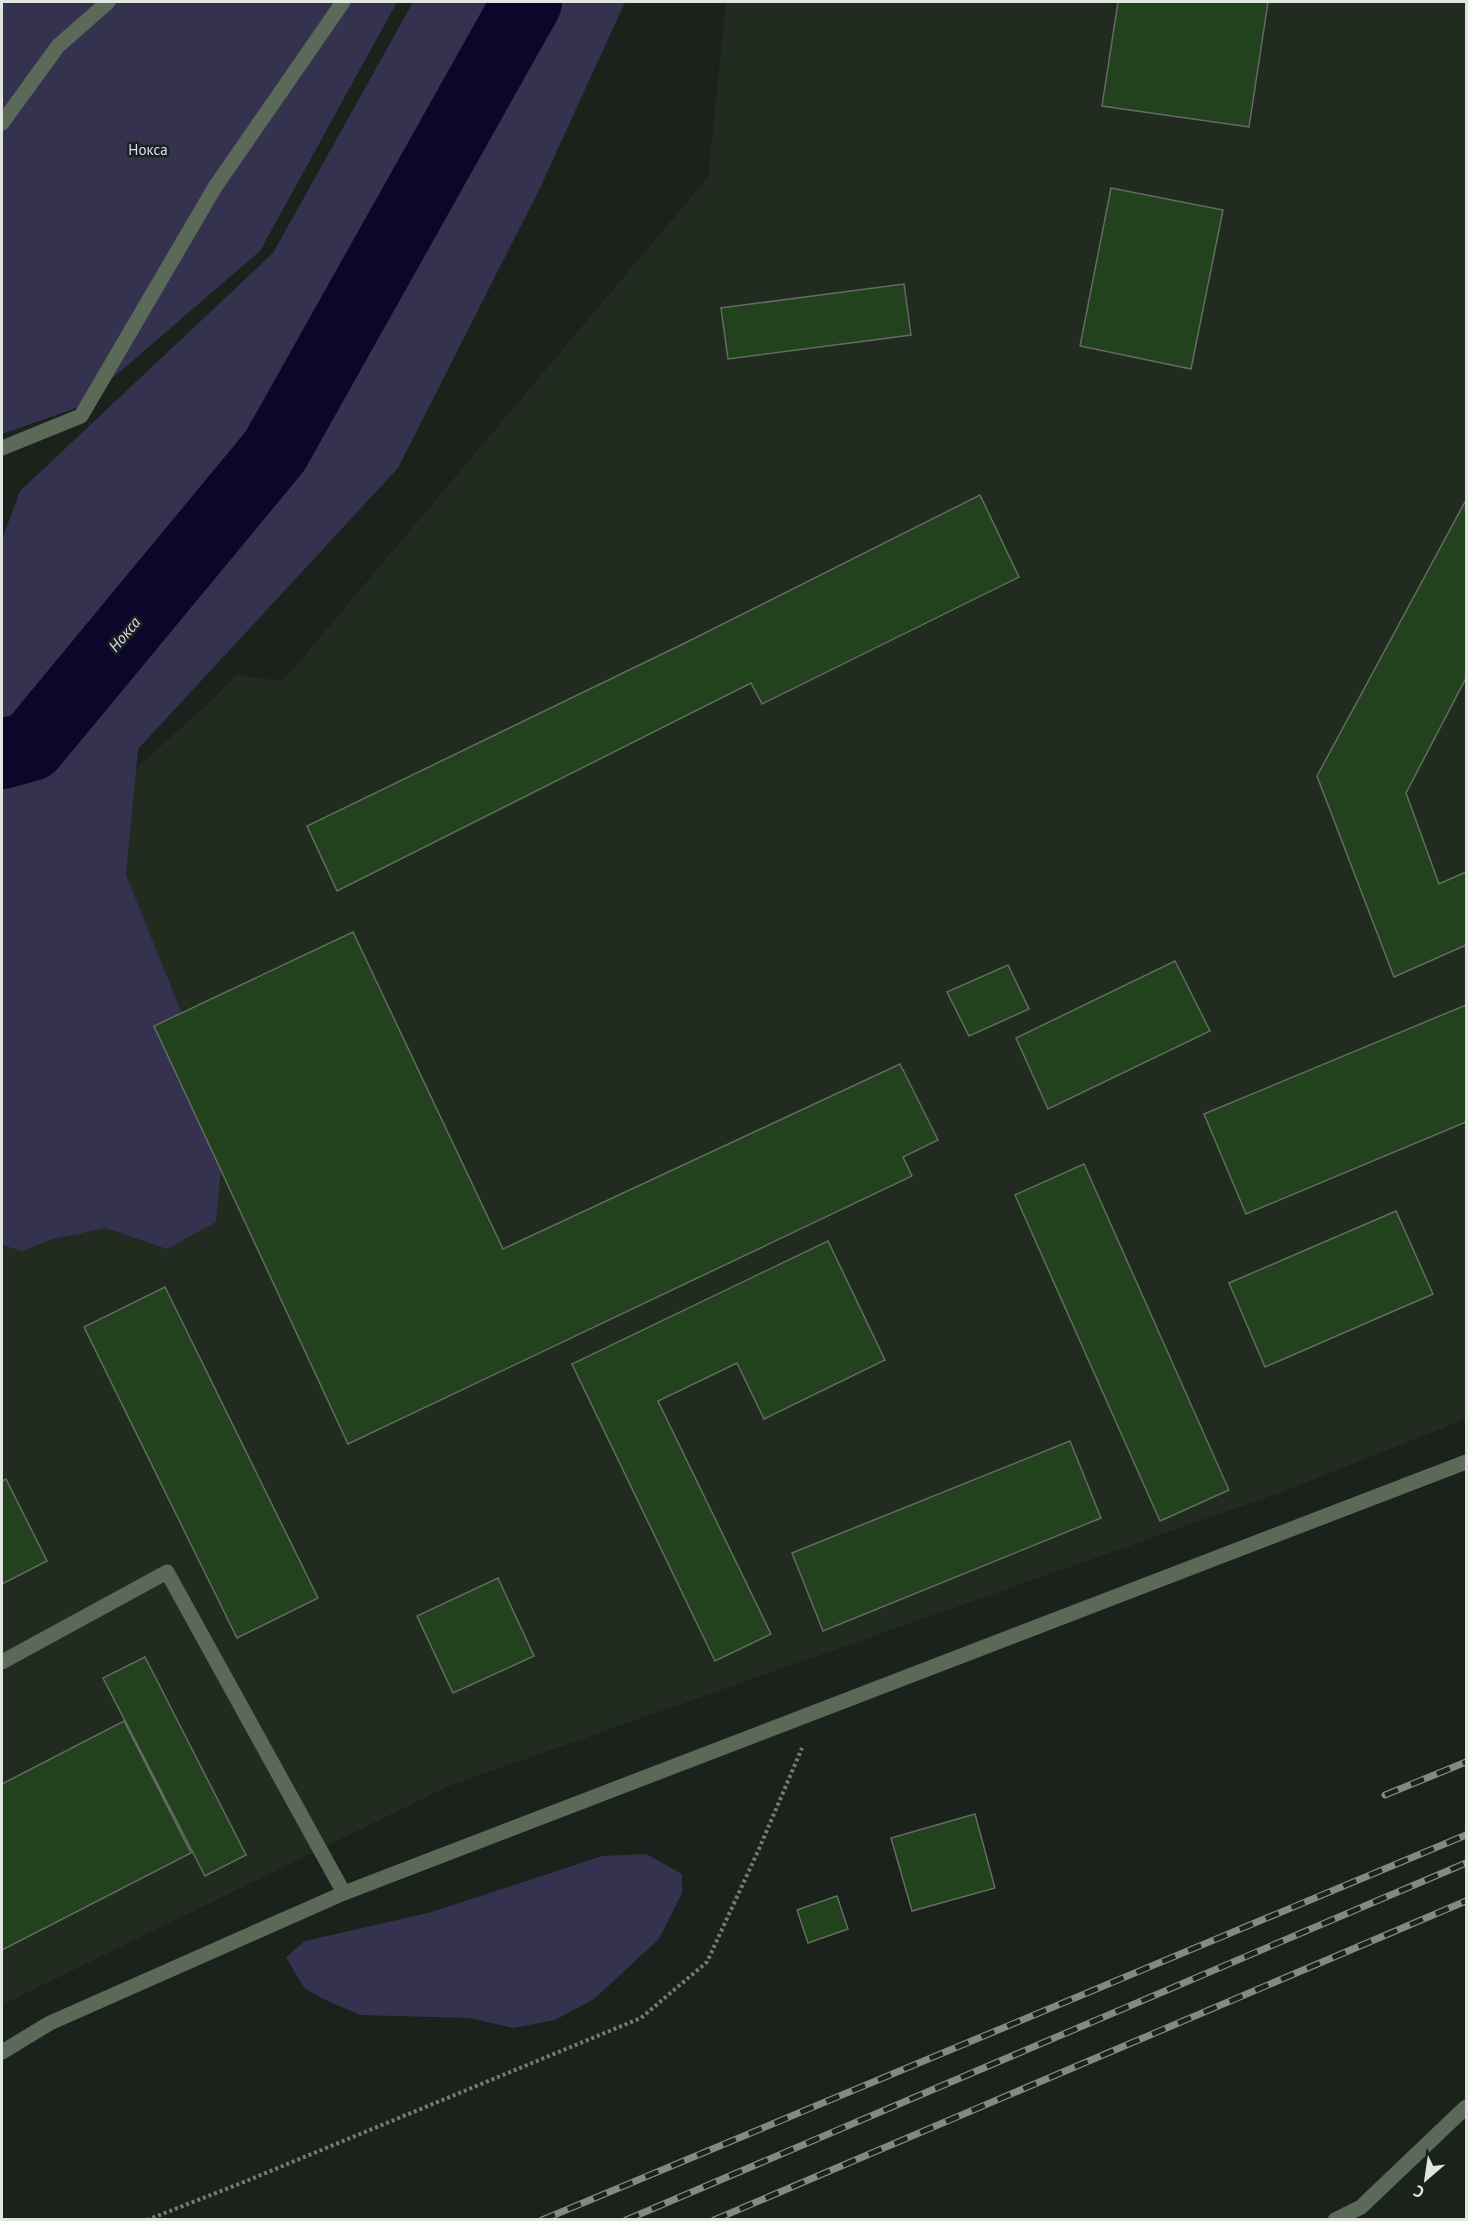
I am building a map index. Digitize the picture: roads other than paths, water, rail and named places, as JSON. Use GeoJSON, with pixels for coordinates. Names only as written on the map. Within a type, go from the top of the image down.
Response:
{"type":"FeatureCollection","features":[{"type":"Feature","properties":{"kind":"street"},"geometry":{"type":"LineString","coordinates":[[2,123],[58,46],[108,2]]}},
{"type":"Feature","properties":{"kind":"street"},"geometry":{"type":"LineString","coordinates":[[2,448],[81,416],[215,187],[343,2]]}},
{"type":"Feature","properties":{"kind":"street"},"geometry":{"type":"LineString","coordinates":[[2,2052],[50,2023],[344,1893],[1467,1462]]}},
{"type":"Feature","properties":{"kind":"street"},"geometry":{"type":"LineString","coordinates":[[2,1662],[167,1572],[344,1893]]}},
{"type":"Feature","properties":{"kind":"street"},"geometry":{"type":"LineString","coordinates":[[1335,2220],[1361,2207],[1467,2107]]}},
{"type":"Feature","properties":{"kind":"waterway","name":"Нокса"},"geometry":{"type":"LineString","coordinates":[[2,754],[31,746],[275,451],[527,2]]}},
{"type":"Feature","properties":{"kind":"railway"},"geometry":{"type":"LineString","coordinates":[[1385,1795],[1466,1762]]}},
{"type":"Feature","properties":{"kind":"railway"},"geometry":{"type":"LineString","coordinates":[[542,2220],[1466,1835]]}},
{"type":"Feature","properties":{"kind":"railway"},"geometry":{"type":"LineString","coordinates":[[626,2220],[1466,1863]]}},
{"type":"Feature","properties":{"kind":"railway"},"geometry":{"type":"LineString","coordinates":[[714,2220],[1466,1901]]}}]}
